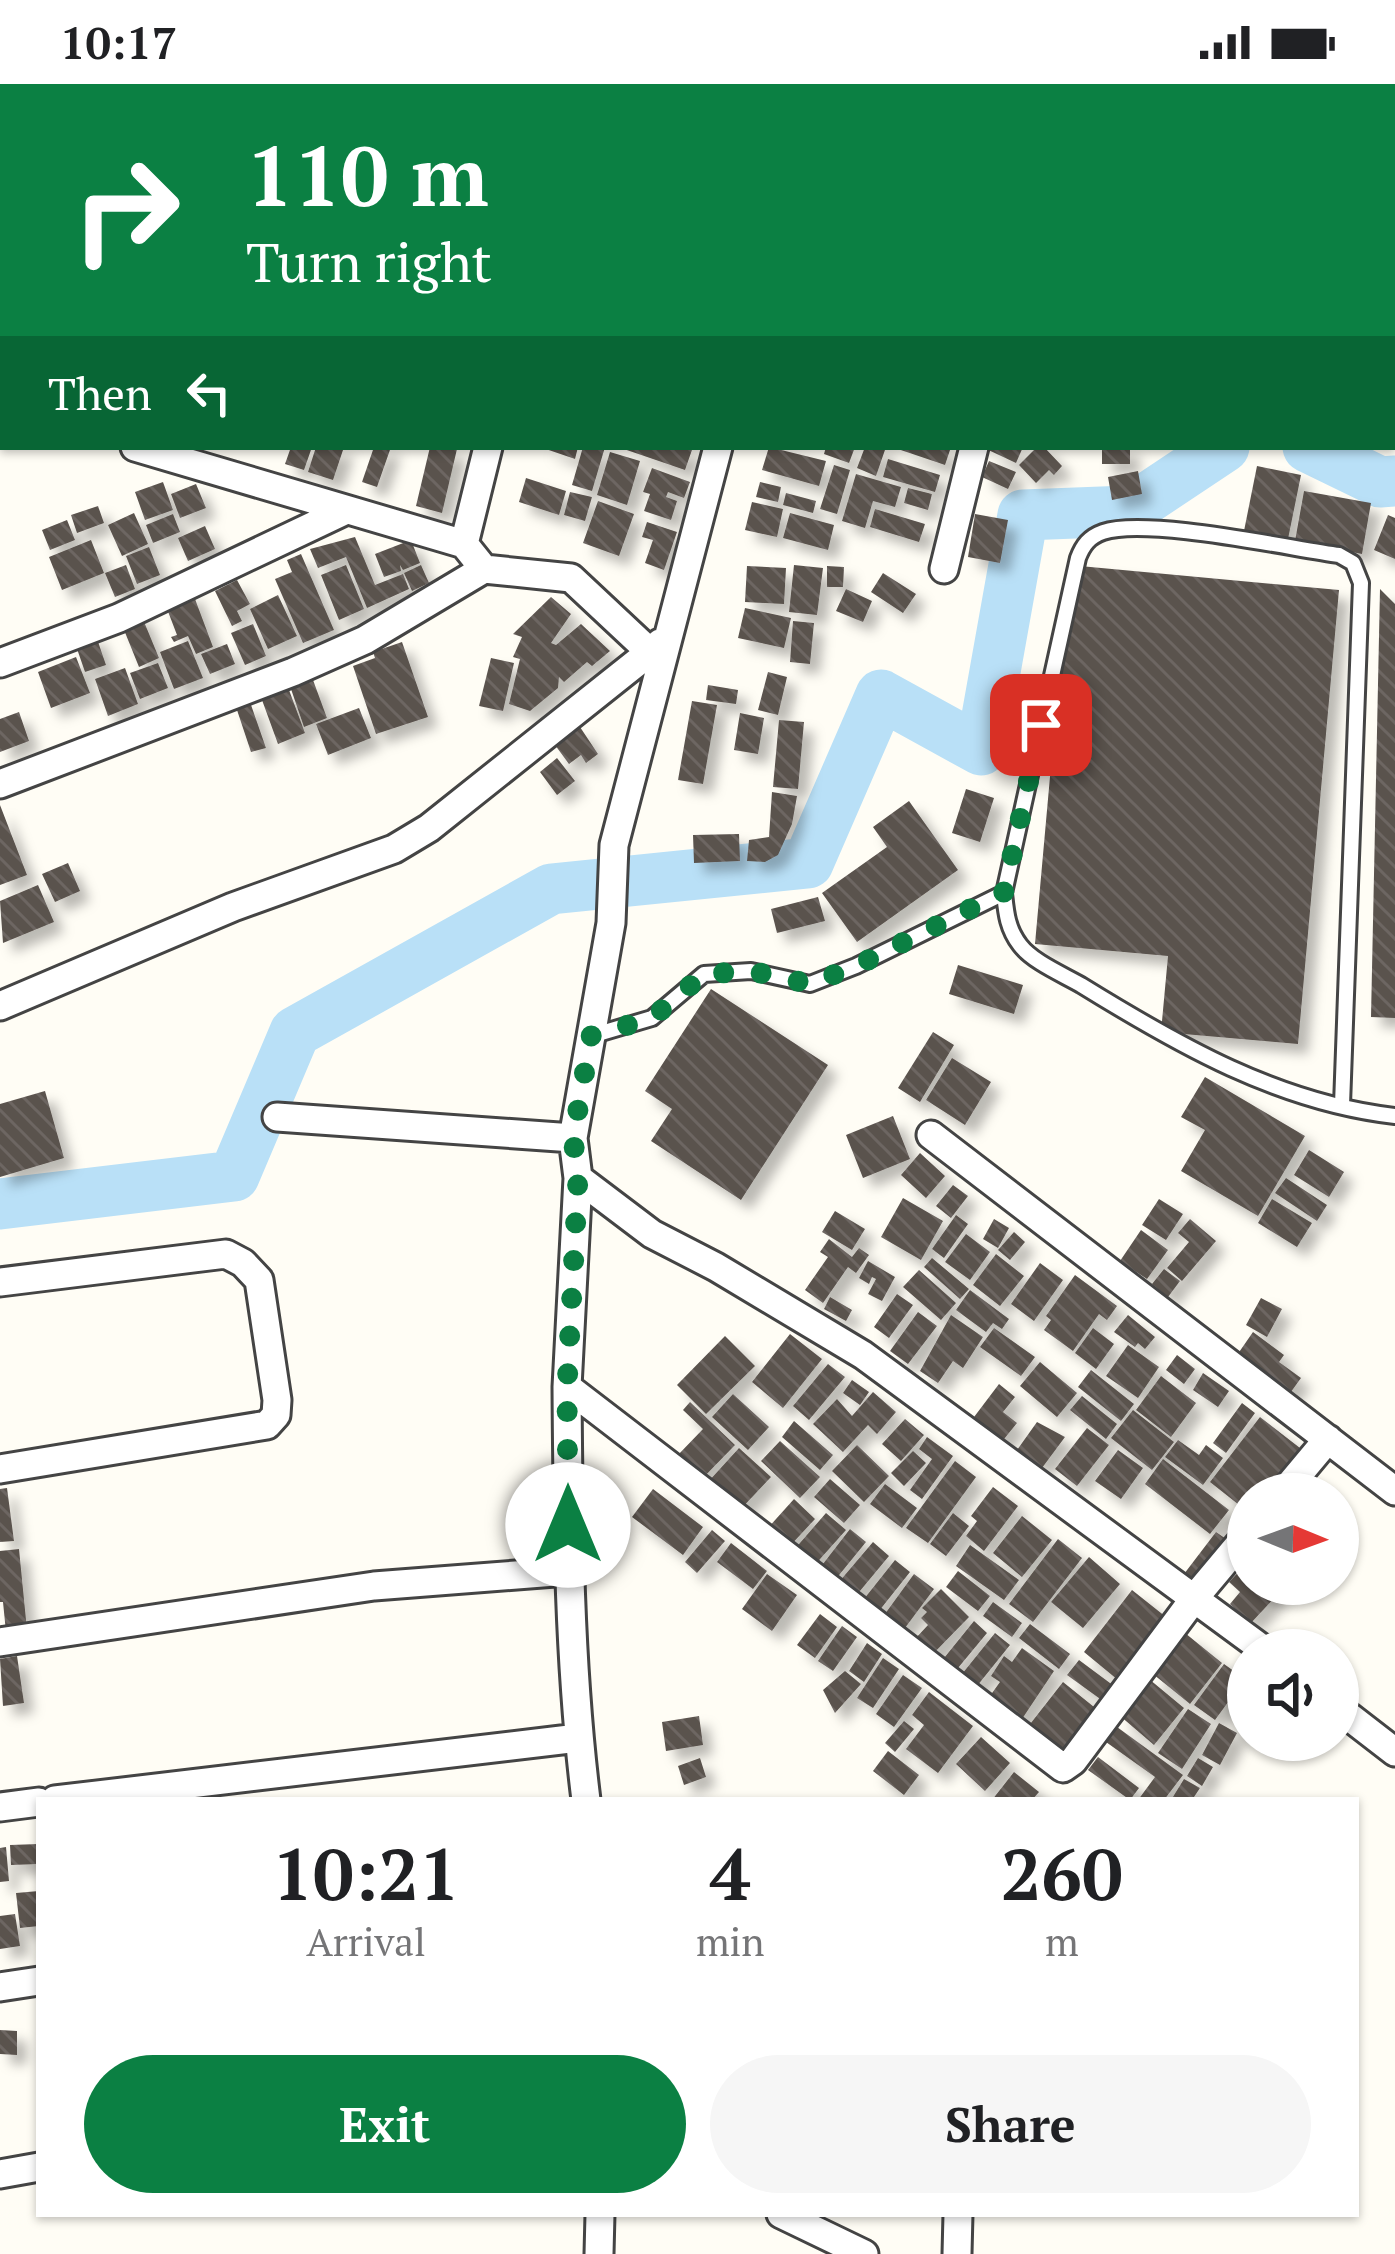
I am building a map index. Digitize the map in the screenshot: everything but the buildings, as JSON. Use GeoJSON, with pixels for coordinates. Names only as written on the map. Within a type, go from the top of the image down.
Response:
{"type":"FeatureCollection","features":[{"type":"Feature","properties":{"kind":"street"},"geometry":{"type":"LineString","coordinates":[[146,450],[464,544],[484,569]]}},
{"type":"Feature","properties":{"kind":"street"},"geometry":{"type":"LineString","coordinates":[[464,544],[487,450]]}},
{"type":"Feature","properties":{"kind":"street"},"geometry":{"type":"LineString","coordinates":[[586,1797],[568,1571],[567,1387],[578,1178],[573,1138],[611,923],[614,845],[659,644],[717,450]]}},
{"type":"Feature","properties":{"kind":"street"},"geometry":{"type":"LineString","coordinates":[[944,569],[973,450]]}},
{"type":"Feature","properties":{"kind":"street"},"geometry":{"type":"LineString","coordinates":[[0,663],[119,618],[344,511]]}},
{"type":"Feature","properties":{"kind":"street"},"geometry":{"type":"LineString","coordinates":[[0,784],[329,656],[365,640],[484,569],[571,578],[659,644]]}},
{"type":"Feature","properties":{"kind":"street"},"geometry":{"type":"LineString","coordinates":[[0,1006],[232,908],[394,849],[429,828],[659,644]]}},
{"type":"Feature","properties":{"kind":"street"},"geometry":{"type":"LineString","coordinates":[[277,1117],[573,1138]]}},
{"type":"Feature","properties":{"kind":"street"},"geometry":{"type":"LineString","coordinates":[[931,1135],[1395,1490]]}},
{"type":"Feature","properties":{"kind":"street"},"geometry":{"type":"LineString","coordinates":[[578,1178],[652,1234],[862,1355],[1238,1629]]}},
{"type":"Feature","properties":{"kind":"street"},"geometry":{"type":"LineString","coordinates":[[0,1282],[226,1254],[259,1280],[277,1400],[276,1415],[267,1426],[0,1469]]}},
{"type":"Feature","properties":{"kind":"street"},"geometry":{"type":"LineString","coordinates":[[567,1387],[1063,1768],[1227,1559]]}},
{"type":"Feature","properties":{"kind":"street"},"geometry":{"type":"LineString","coordinates":[[1300,1473],[1328,1439]]}},
{"type":"Feature","properties":{"kind":"street"},"geometry":{"type":"LineString","coordinates":[[0,1642],[374,1586],[568,1571]]}},
{"type":"Feature","properties":{"kind":"street"},"geometry":{"type":"LineString","coordinates":[[1359,1725],[1395,1753]]}},
{"type":"Feature","properties":{"kind":"street"},"geometry":{"type":"LineString","coordinates":[[105,1797],[188,1792],[578,1738]]}},
{"type":"Feature","properties":{"kind":"street"},"geometry":{"type":"LineString","coordinates":[[0,1807],[36,1802]]}},
{"type":"Feature","properties":{"kind":"street"},"geometry":{"type":"LineString","coordinates":[[0,1987],[36,1981]]}},
{"type":"Feature","properties":{"kind":"street"},"geometry":{"type":"LineString","coordinates":[[0,2174],[36,2168]]}},
{"type":"Feature","properties":{"kind":"street"},"geometry":{"type":"LineString","coordinates":[[599,2254],[600,2217]]}},
{"type":"Feature","properties":{"kind":"street"},"geometry":{"type":"LineString","coordinates":[[787,2217],[864,2254]]}},
{"type":"Feature","properties":{"kind":"street"},"geometry":{"type":"LineString","coordinates":[[957,2254],[958,2217]]}},
{"type":"Feature","properties":{"kind":"lane"},"geometry":{"type":"LineString","coordinates":[[1342,1105],[1360,583],[1353,563],[1339,555],[1138,526],[1103,532],[1084,542],[1004,892],[1007,923],[1022,949],[1214,1063],[1342,1105],[1395,1116]]}},
{"type":"Feature","properties":{"kind":"lane"},"geometry":{"type":"LineString","coordinates":[[591,1036],[652,1018],[704,974],[751,971],[810,984],[1004,892]]}},
{"type":"Feature","properties":{"kind":"waterway"},"geometry":{"type":"LineString","coordinates":[[0,1204],[234,1176],[295,1032],[551,889],[808,863],[881,695],[981,750],[1023,515],[1128,511],[1220,450]]}},
{"type":"Feature","properties":{"kind":"waterway"},"geometry":{"type":"LineString","coordinates":[[1314,450],[1380,482],[1395,481]]}},
{"type":"Feature","properties":{"kind":"route"},"geometry":{"type":"LineString","coordinates":[[568,1525],[567,1387],[578,1178],[573,1138],[591,1036],[652,1018],[704,974],[751,971],[810,984],[1004,892],[1041,725]]}}]}
